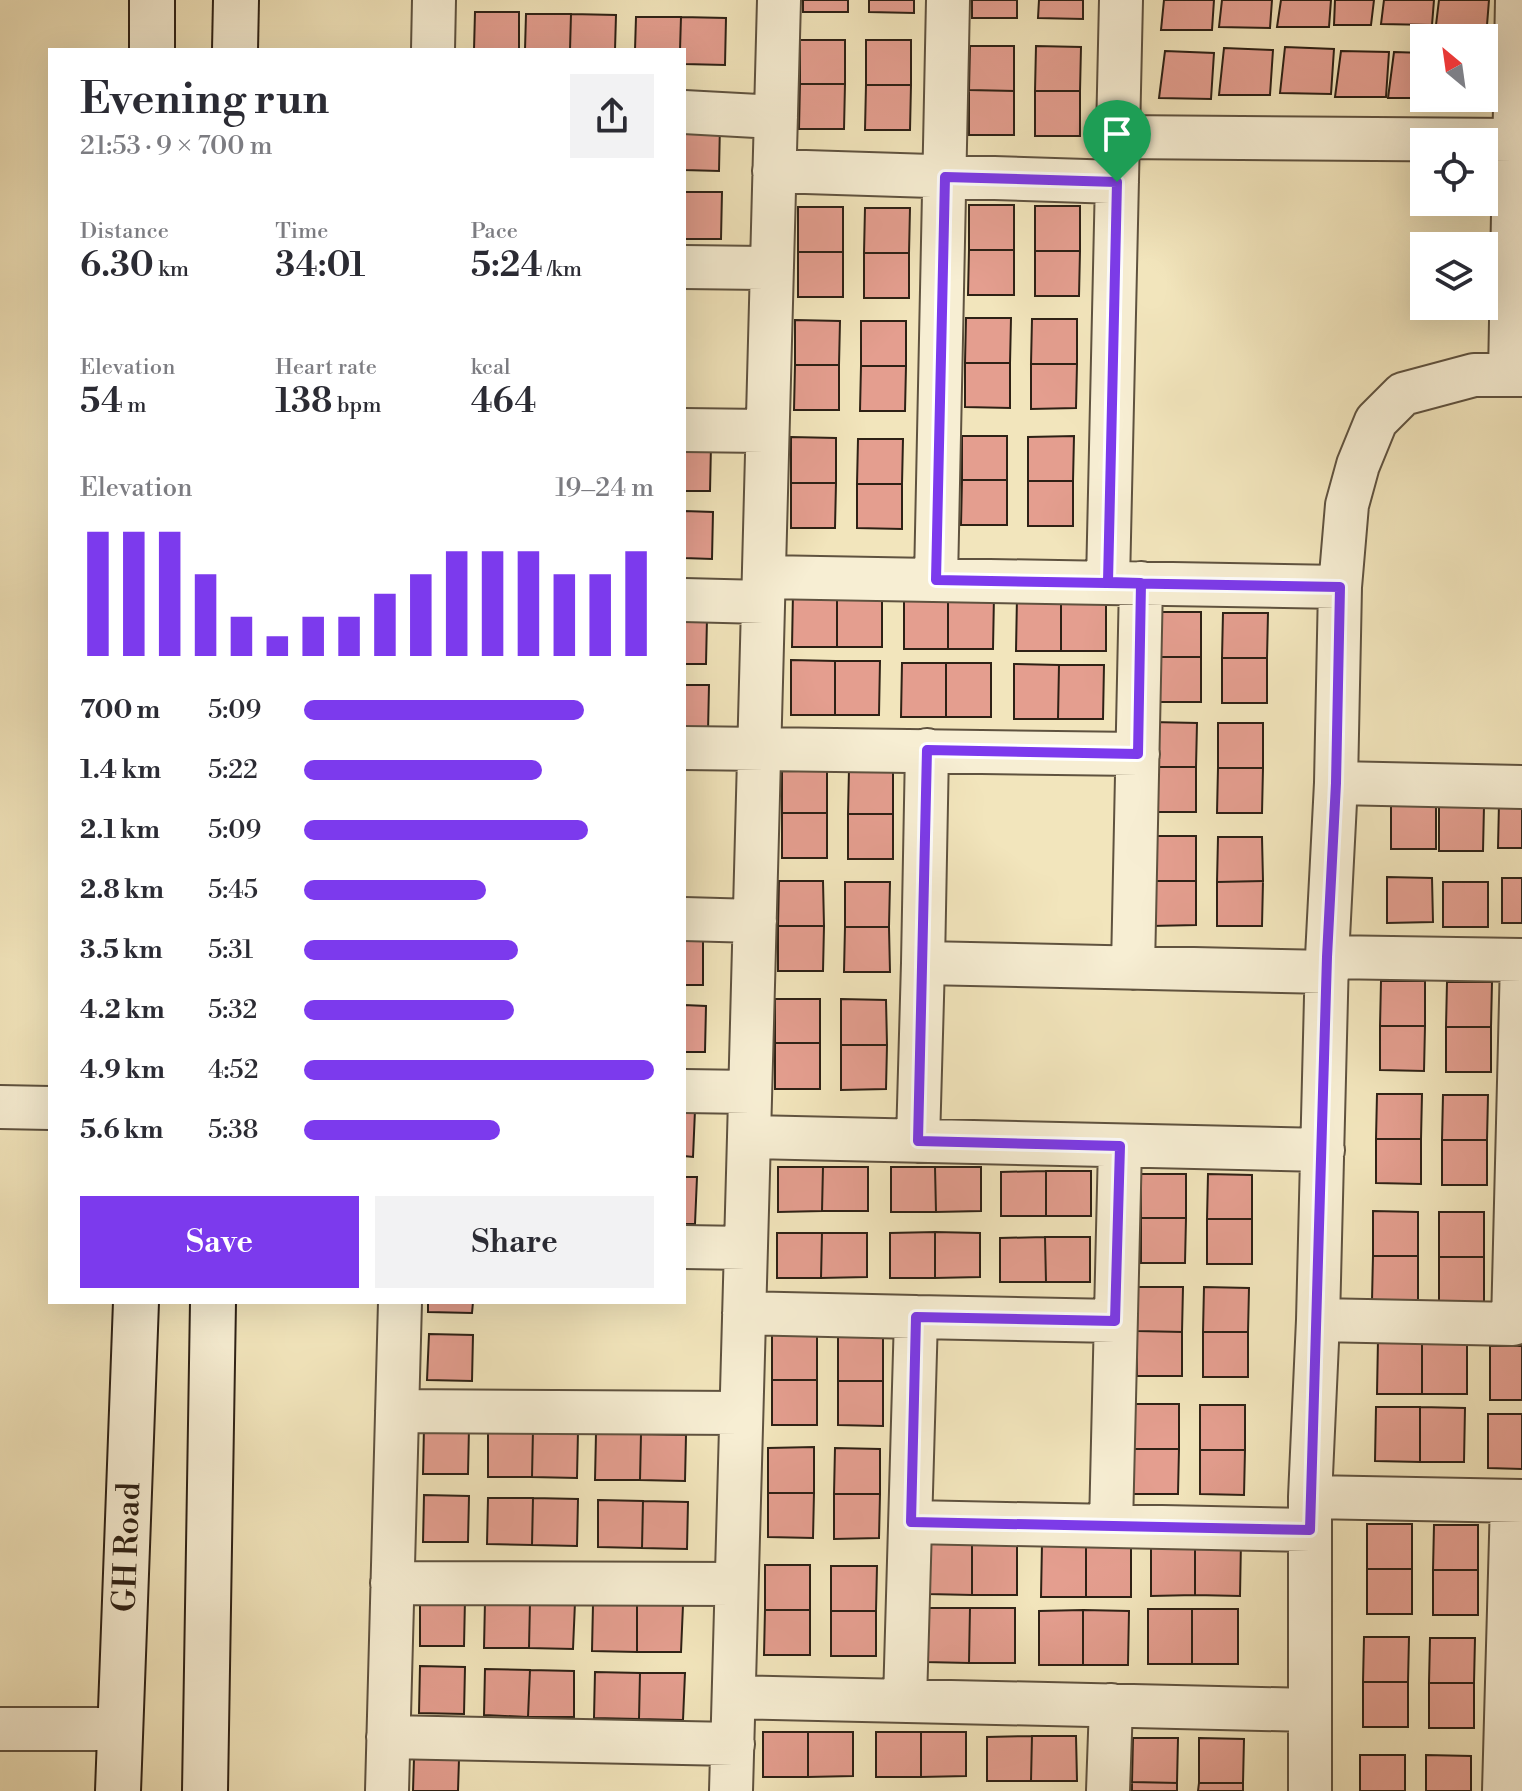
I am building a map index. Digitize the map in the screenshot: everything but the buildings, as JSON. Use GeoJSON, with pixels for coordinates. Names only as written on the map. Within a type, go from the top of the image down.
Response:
{"type":"FeatureCollection","features":[{"type":"Feature","properties":{"kind":"main road"},"geometry":{"type":"LineString","coordinates":[[152,0],[152,48]]}},
{"type":"Feature","properties":{"kind":"main road"},"geometry":{"type":"LineString","coordinates":[[235,48],[236,0]]}},
{"type":"Feature","properties":{"kind":"main road","name":"GH Road"},"geometry":{"type":"LineString","coordinates":[[118,1791],[136,1304]]}},
{"type":"Feature","properties":{"kind":"main road"},"geometry":{"type":"LineString","coordinates":[[205,1791],[213,1304]]}},
{"type":"Feature","properties":{"kind":"street"},"geometry":{"type":"LineString","coordinates":[[433,48],[434,0]]}},
{"type":"Feature","properties":{"kind":"street"},"geometry":{"type":"LineString","coordinates":[[731,1791],[779,0]]}},
{"type":"Feature","properties":{"kind":"street"},"geometry":{"type":"LineString","coordinates":[[936,580],[948,0]]}},
{"type":"Feature","properties":{"kind":"street"},"geometry":{"type":"LineString","coordinates":[[1121,0],[1117,182],[1124,583],[1138,754],[1133,968]]}},
{"type":"Feature","properties":{"kind":"street"},"geometry":{"type":"LineString","coordinates":[[1310,1791],[1310,1514],[1340,587],[1347,505],[1358,465],[1376,421],[1403,394],[1474,375],[1516,375],[1517,0]]}},
{"type":"Feature","properties":{"kind":"street"},"geometry":{"type":"LineString","coordinates":[[686,112],[776,117]]}},
{"type":"Feature","properties":{"kind":"street"},"geometry":{"type":"LineString","coordinates":[[1118,137],[1517,162]]}},
{"type":"Feature","properties":{"kind":"street"},"geometry":{"type":"LineString","coordinates":[[774,171],[1117,182]]}},
{"type":"Feature","properties":{"kind":"street"},"geometry":{"type":"LineString","coordinates":[[686,267],[772,268]]}},
{"type":"Feature","properties":{"kind":"street"},"geometry":{"type":"LineString","coordinates":[[686,430],[767,431]]}},
{"type":"Feature","properties":{"kind":"street"},"geometry":{"type":"LineString","coordinates":[[686,600],[763,590],[936,580],[1340,587]]}},
{"type":"Feature","properties":{"kind":"street"},"geometry":{"type":"LineString","coordinates":[[686,748],[1138,754]]}},
{"type":"Feature","properties":{"kind":"street"},"geometry":{"type":"LineString","coordinates":[[918,1141],[927,750]]}},
{"type":"Feature","properties":{"kind":"street"},"geometry":{"type":"LineString","coordinates":[[1336,783],[1522,787]]}},
{"type":"Feature","properties":{"kind":"street"},"geometry":{"type":"LineString","coordinates":[[686,919],[755,921]]}},
{"type":"Feature","properties":{"kind":"street"},"geometry":{"type":"LineString","coordinates":[[923,963],[1133,968],[1522,960],[1517,1324],[1318,1320]]}},
{"type":"Feature","properties":{"kind":"street"},"geometry":{"type":"LineString","coordinates":[[686,1091],[750,1092]]}},
{"type":"Feature","properties":{"kind":"street"},"geometry":{"type":"LineString","coordinates":[[0,1107],[48,1108]]}},
{"type":"Feature","properties":{"kind":"street"},"geometry":{"type":"LineString","coordinates":[[749,1137],[1323,1150]]}},
{"type":"Feature","properties":{"kind":"street"},"geometry":{"type":"LineString","coordinates":[[1111,1526],[1120,1146]]}},
{"type":"Feature","properties":{"kind":"street"},"geometry":{"type":"LineString","coordinates":[[686,1247],[746,1248]]}},
{"type":"Feature","properties":{"kind":"street"},"geometry":{"type":"LineString","coordinates":[[387,1791],[400,1304]]}},
{"type":"Feature","properties":{"kind":"street"},"geometry":{"type":"LineString","coordinates":[[744,1313],[1115,1321]]}},
{"type":"Feature","properties":{"kind":"street"},"geometry":{"type":"LineString","coordinates":[[905,1701],[916,1317]]}},
{"type":"Feature","properties":{"kind":"street"},"geometry":{"type":"LineString","coordinates":[[397,1411],[741,1413]]}},
{"type":"Feature","properties":{"kind":"street"},"geometry":{"type":"LineString","coordinates":[[911,1522],[1111,1526],[1517,1501],[1515,1668],[1504,1791]]}},
{"type":"Feature","properties":{"kind":"street"},"geometry":{"type":"LineString","coordinates":[[392,1583],[736,1584]]}},
{"type":"Feature","properties":{"kind":"street"},"geometry":{"type":"LineString","coordinates":[[734,1697],[1310,1710]]}},
{"type":"Feature","properties":{"kind":"street"},"geometry":{"type":"LineString","coordinates":[[1108,1791],[1111,1705]]}},
{"type":"Feature","properties":{"kind":"street"},"geometry":{"type":"LineString","coordinates":[[0,1729],[121,1729]]}},
{"type":"Feature","properties":{"kind":"street"},"geometry":{"type":"LineString","coordinates":[[388,1737],[733,1744]]}},
{"type":"Feature","properties":{"kind":"route"},"geometry":{"type":"LineString","coordinates":[[1117,182],[945,177],[936,580],[1108,582],[1340,587],[1310,1530],[911,1522],[916,1317],[1115,1321],[1120,1146],[918,1141],[927,750],[1138,754],[1141,583],[1108,582],[1117,182]]}}]}
